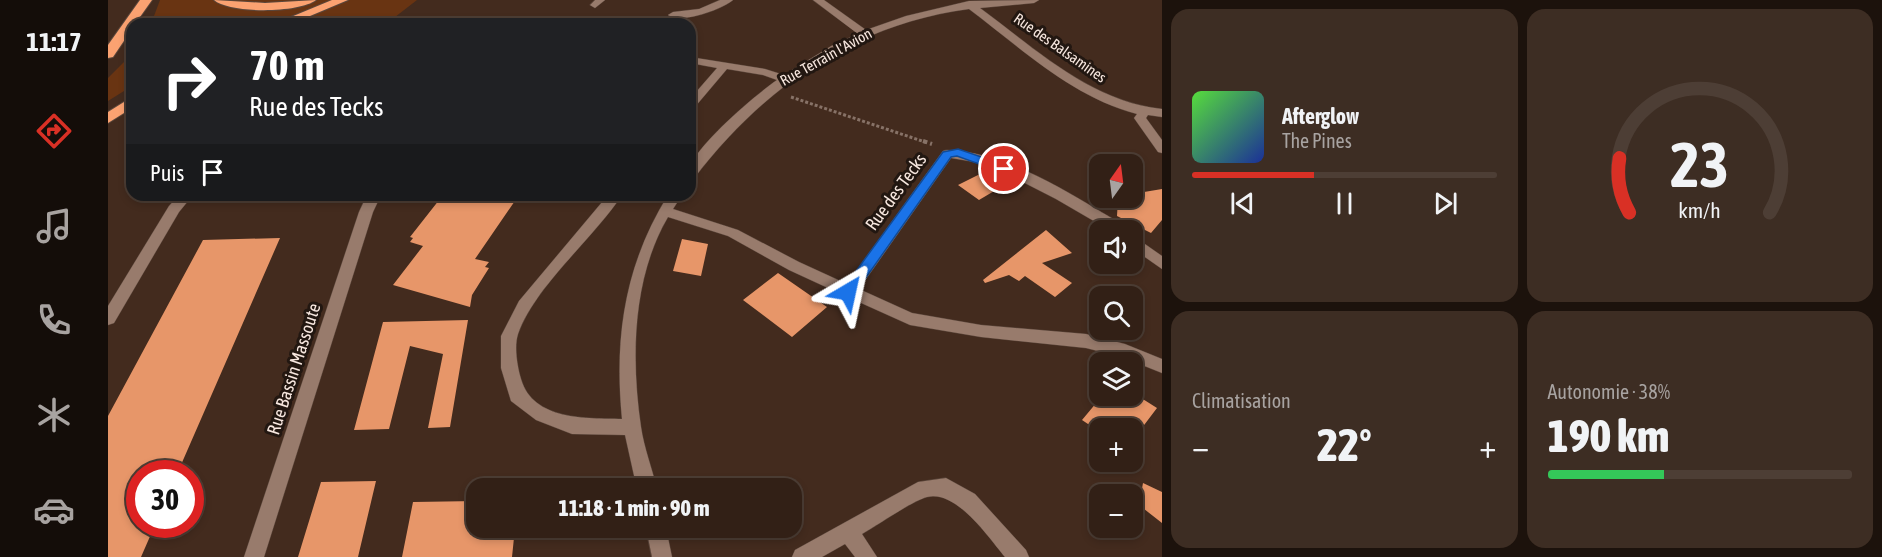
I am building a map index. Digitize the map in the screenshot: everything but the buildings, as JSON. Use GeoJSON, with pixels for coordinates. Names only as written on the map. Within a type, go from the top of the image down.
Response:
{"type":"FeatureCollection","features":[{"type":"Feature","properties":{"kind":"highway"},"geometry":{"type":"LineString","coordinates":[[133,18],[146,0]]}},
{"type":"Feature","properties":{"kind":"highway"},"geometry":{"type":"LineString","coordinates":[[220,0],[250,6],[274,7],[310,0]]}},
{"type":"Feature","properties":{"kind":"highway"},"geometry":{"type":"LineString","coordinates":[[296,18],[342,0]]}},
{"type":"Feature","properties":{"kind":"highway"},"geometry":{"type":"LineString","coordinates":[[108,54],[126,28]]}},
{"type":"Feature","properties":{"kind":"highway"},"geometry":{"type":"LineString","coordinates":[[108,119],[126,106]]}},
{"type":"Feature","properties":{"kind":"street"},"geometry":{"type":"LineString","coordinates":[[674,15],[702,12],[728,0]]}},
{"type":"Feature","properties":{"kind":"street"},"geometry":{"type":"LineString","coordinates":[[818,0],[866,34]]}},
{"type":"Feature","properties":{"kind":"street","name":"Rue Terrain l'Avion"},"geometry":{"type":"LineString","coordinates":[[696,167],[727,130],[768,90],[866,34],[968,3],[1034,0]]}},
{"type":"Feature","properties":{"kind":"street","name":"Rue des Balsamines"},"geometry":{"type":"LineString","coordinates":[[968,3],[1096,95],[1143,112],[1162,113]]}},
{"type":"Feature","properties":{"kind":"street"},"geometry":{"type":"LineString","coordinates":[[696,61],[765,72],[784,79]]}},
{"type":"Feature","properties":{"kind":"street"},"geometry":{"type":"LineString","coordinates":[[696,99],[724,66]]}},
{"type":"Feature","properties":{"kind":"street"},"geometry":{"type":"LineString","coordinates":[[1143,112],[1140,118],[1162,149]]}},
{"type":"Feature","properties":{"kind":"street"},"geometry":{"type":"LineString","coordinates":[[958,152],[1061,194],[1103,220]]}},
{"type":"Feature","properties":{"kind":"street","name":"Rue des Tecks"},"geometry":{"type":"LineString","coordinates":[[848,292],[947,154],[958,152]]}},
{"type":"Feature","properties":{"kind":"street"},"geometry":{"type":"LineString","coordinates":[[108,319],[181,201]]}},
{"type":"Feature","properties":{"kind":"street","name":"Rue Bassin Massoute"},"geometry":{"type":"LineString","coordinates":[[254,557],[371,201]]}},
{"type":"Feature","properties":{"kind":"street"},"geometry":{"type":"LineString","coordinates":[[610,201],[524,305],[509,336],[509,368],[517,396],[542,415],[573,426],[632,428]]}},
{"type":"Feature","properties":{"kind":"street"},"geometry":{"type":"LineString","coordinates":[[644,478],[632,428],[626,349],[630,304],[648,249],[664,211],[671,201]]}},
{"type":"Feature","properties":{"kind":"street"},"geometry":{"type":"LineString","coordinates":[[664,211],[733,233],[848,292],[910,319],[981,331],[1086,341],[1125,351],[1162,366]]}},
{"type":"Feature","properties":{"kind":"street"},"geometry":{"type":"LineString","coordinates":[[1143,249],[1162,264]]}},
{"type":"Feature","properties":{"kind":"street"},"geometry":{"type":"LineString","coordinates":[[802,557],[849,533],[925,488],[946,488],[968,501],[1019,557]]}},
{"type":"Feature","properties":{"kind":"street"},"geometry":{"type":"LineString","coordinates":[[849,533],[867,557]]}},
{"type":"Feature","properties":{"kind":"street"},"geometry":{"type":"LineString","coordinates":[[658,538],[662,557]]}},
{"type":"Feature","properties":{"kind":"path"},"geometry":{"type":"LineString","coordinates":[[768,90],[958,152]]}},
{"type":"Feature","properties":{"kind":"shaded area"},"geometry":{"type":"Polygon","coordinates":[[[160,0],[417,0],[394,18],[153,18],[160,0]]]}},
{"type":"Feature","properties":{"kind":"shaded area"},"geometry":{"type":"Polygon","coordinates":[[[126,60],[126,90],[108,101],[108,78],[126,60]]]}},
{"type":"Feature","properties":{"kind":"route"},"geometry":{"type":"LineString","coordinates":[[848,292],[947,154],[958,152],[1004,169]]}}]}
